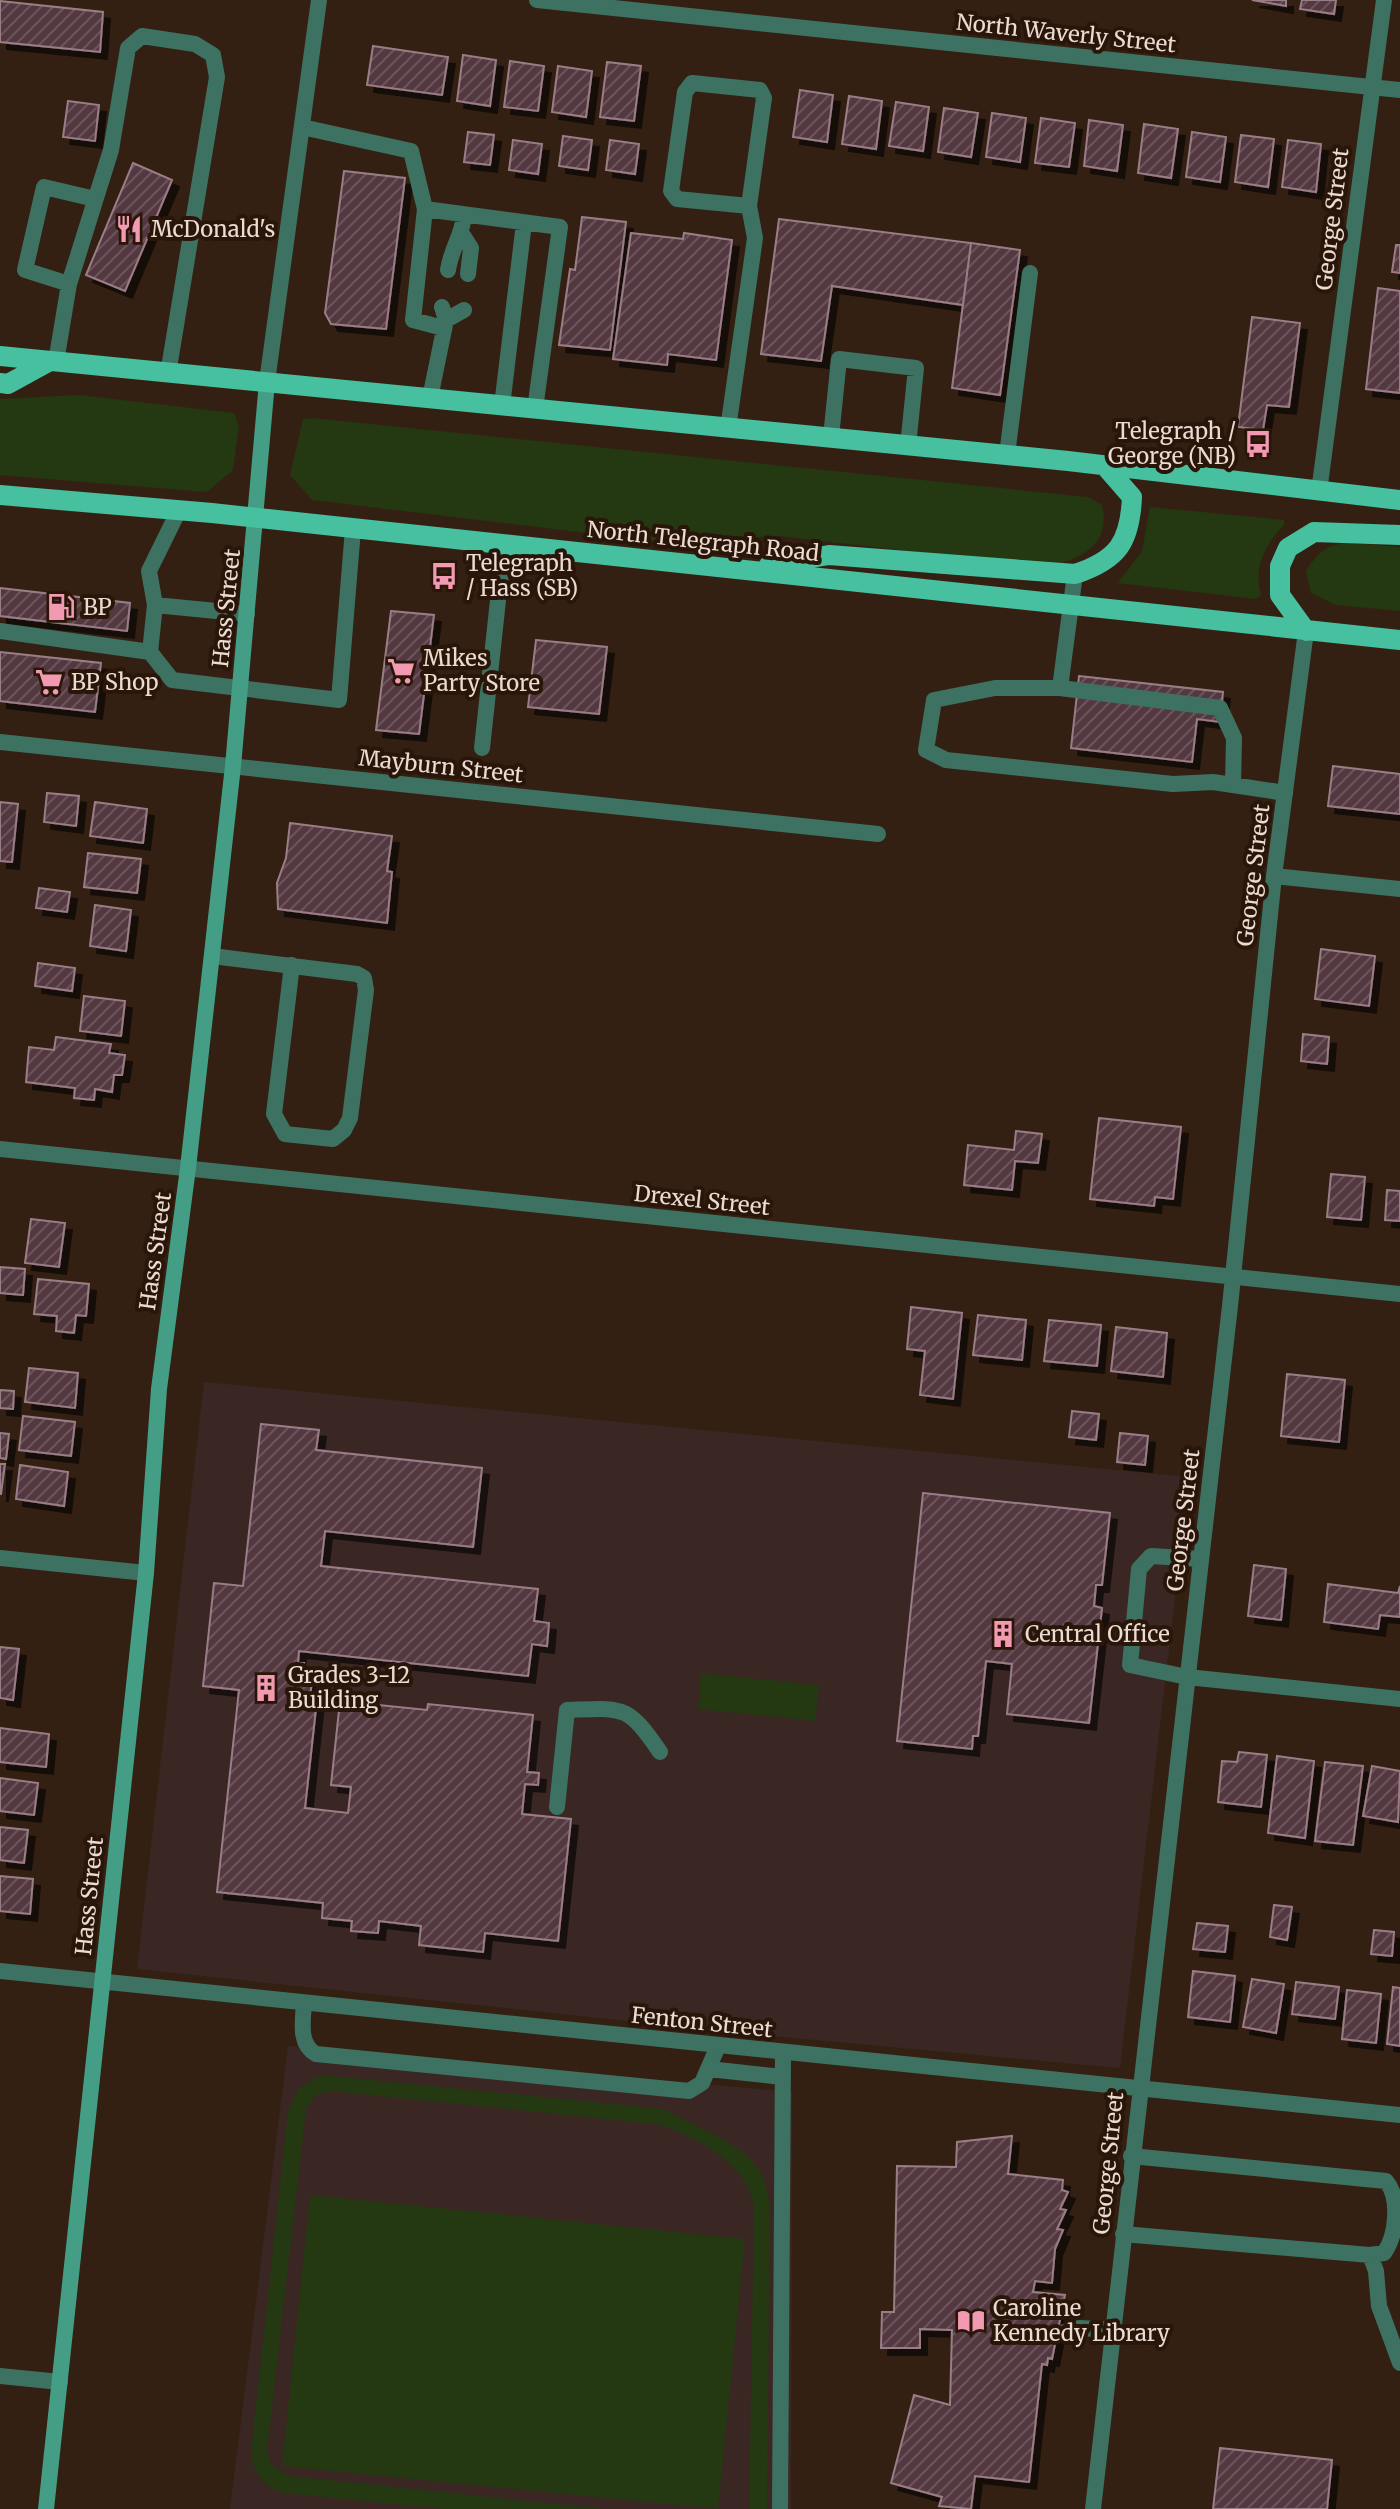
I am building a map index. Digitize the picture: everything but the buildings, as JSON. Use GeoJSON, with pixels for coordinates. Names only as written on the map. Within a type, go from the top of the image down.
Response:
{"type":"FeatureCollection","features":[{"type":"Feature","properties":{"kind":"main road"},"geometry":{"type":"LineString","coordinates":[[0,356],[1007,455],[1400,500]]}},
{"type":"Feature","properties":{"kind":"main road"},"geometry":{"type":"LineString","coordinates":[[0,383],[8,384],[53,361]]}},
{"type":"Feature","properties":{"kind":"main road"},"geometry":{"type":"LineString","coordinates":[[741,569],[829,555],[1075,574],[1101,566],[1122,545],[1131,526],[1132,497],[1105,466]]}},
{"type":"Feature","properties":{"kind":"main road","name":"North Telegraph Road"},"geometry":{"type":"LineString","coordinates":[[0,495],[179,510],[1400,640]]}},
{"type":"Feature","properties":{"kind":"main road"},"geometry":{"type":"LineString","coordinates":[[1306,631],[1280,595],[1280,566],[1288,548],[1299,538],[1314,532],[1400,535]]}},
{"type":"Feature","properties":{"kind":"street","name":"Hass Street"},"geometry":{"type":"LineString","coordinates":[[46,2509],[146,1573],[159,1389],[188,1168],[233,766],[267,382],[319,0]]}},
{"type":"Feature","properties":{"kind":"street","name":"North Waverly Street"},"geometry":{"type":"LineString","coordinates":[[537,0],[1400,90]]}},
{"type":"Feature","properties":{"kind":"street","name":"George Street"},"geometry":{"type":"LineString","coordinates":[[1319,492],[1384,0]]}},
{"type":"Feature","properties":{"kind":"street"},"geometry":{"type":"LineString","coordinates":[[53,361],[69,284],[111,150],[128,48],[142,36],[195,44],[213,55],[217,77],[168,374]]}},
{"type":"Feature","properties":{"kind":"street"},"geometry":{"type":"LineString","coordinates":[[728,429],[755,238],[749,206],[764,98],[760,90],[692,83],[685,92],[671,191],[677,199],[749,206]]}},
{"type":"Feature","properties":{"kind":"street"},"geometry":{"type":"LineString","coordinates":[[302,127],[411,151],[425,209],[413,320],[444,318],[464,310]]}},
{"type":"Feature","properties":{"kind":"street"},"geometry":{"type":"LineString","coordinates":[[69,284],[25,270],[44,187],[95,199]]}},
{"type":"Feature","properties":{"kind":"street"},"geometry":{"type":"LineString","coordinates":[[425,209],[560,227],[535,409]]}},
{"type":"Feature","properties":{"kind":"street"},"geometry":{"type":"LineString","coordinates":[[448,270],[452,244],[462,234],[464,216]]}},
{"type":"Feature","properties":{"kind":"street"},"geometry":{"type":"LineString","coordinates":[[502,406],[524,223]]}},
{"type":"Feature","properties":{"kind":"street"},"geometry":{"type":"LineString","coordinates":[[462,234],[471,248],[468,274]]}},
{"type":"Feature","properties":{"kind":"street"},"geometry":{"type":"LineString","coordinates":[[1007,455],[1030,273]]}},
{"type":"Feature","properties":{"kind":"street"},"geometry":{"type":"LineString","coordinates":[[430,398],[444,318]]}},
{"type":"Feature","properties":{"kind":"street"},"geometry":{"type":"LineString","coordinates":[[831,437],[839,359],[901,366],[916,368],[908,446]]}},
{"type":"Feature","properties":{"kind":"street"},"geometry":{"type":"LineString","coordinates":[[150,652],[155,605],[149,571],[179,510]]}},
{"type":"Feature","properties":{"kind":"street"},"geometry":{"type":"LineString","coordinates":[[0,631],[150,652],[172,680],[339,700],[353,529]]}},
{"type":"Feature","properties":{"kind":"street"},"geometry":{"type":"LineString","coordinates":[[482,748],[504,545]]}},
{"type":"Feature","properties":{"kind":"street"},"geometry":{"type":"LineString","coordinates":[[1060,688],[1075,574]]}},
{"type":"Feature","properties":{"kind":"street"},"geometry":{"type":"LineString","coordinates":[[155,605],[247,614]]}},
{"type":"Feature","properties":{"kind":"street","name":"George Street"},"geometry":{"type":"LineString","coordinates":[[1093,2509],[1138,2088],[1233,1277],[1274,876],[1306,631]]}},
{"type":"Feature","properties":{"kind":"street"},"geometry":{"type":"LineString","coordinates":[[1233,785],[1234,738],[1220,708],[1060,688],[995,688],[934,700],[926,750],[946,760],[1173,784],[1233,785],[1285,793]]}},
{"type":"Feature","properties":{"kind":"street","name":"Mayburn Street"},"geometry":{"type":"LineString","coordinates":[[0,742],[878,834]]}},
{"type":"Feature","properties":{"kind":"street"},"geometry":{"type":"LineString","coordinates":[[1274,876],[1400,889]]}},
{"type":"Feature","properties":{"kind":"street"},"geometry":{"type":"LineString","coordinates":[[212,956],[292,965],[357,974],[364,978],[366,990],[350,1118],[344,1130],[333,1139],[285,1134],[274,1114],[292,965]]}},
{"type":"Feature","properties":{"kind":"street","name":"Drexel Street"},"geometry":{"type":"LineString","coordinates":[[0,1149],[1400,1294]]}},
{"type":"Feature","properties":{"kind":"street"},"geometry":{"type":"LineString","coordinates":[[1200,1559],[1151,1556],[1139,1569],[1130,1665],[1187,1677],[1400,1699]]}},
{"type":"Feature","properties":{"kind":"street"},"geometry":{"type":"LineString","coordinates":[[0,1558],[146,1573]]}},
{"type":"Feature","properties":{"kind":"street"},"geometry":{"type":"LineString","coordinates":[[557,1807],[567,1710],[613,1708],[636,1717],[660,1752]]}},
{"type":"Feature","properties":{"kind":"street","name":"Fenton Street"},"geometry":{"type":"LineString","coordinates":[[0,1971],[1400,2115]]}},
{"type":"Feature","properties":{"kind":"street"},"geometry":{"type":"LineString","coordinates":[[304,2003],[303,2038],[309,2050],[316,2054],[689,2091],[702,2083],[718,2046]]}},
{"type":"Feature","properties":{"kind":"street"},"geometry":{"type":"LineString","coordinates":[[780,2509],[783,2053]]}},
{"type":"Feature","properties":{"kind":"street"},"geometry":{"type":"LineString","coordinates":[[709,2069],[782,2077]]}},
{"type":"Feature","properties":{"kind":"street"},"geometry":{"type":"LineString","coordinates":[[1123,2234],[1370,2255],[1384,2253],[1391,2243],[1398,2201],[1386,2181],[1131,2156]]}},
{"type":"Feature","properties":{"kind":"street"},"geometry":{"type":"LineString","coordinates":[[1370,2255],[1379,2306],[1399,2357]]}},
{"type":"Feature","properties":{"kind":"street"},"geometry":{"type":"LineString","coordinates":[[1057,2334],[1080,2328],[1112,2330]]}},
{"type":"Feature","properties":{"kind":"street"},"geometry":{"type":"LineString","coordinates":[[0,2376],[60,2382]]}},
{"type":"Feature","properties":{"kind":"shaded area"},"geometry":{"type":"Polygon","coordinates":[[[204,1382],[1189,1477],[1120,2068],[750,2034],[137,1969],[204,1382]]]}},
{"type":"Feature","properties":{"kind":"shaded area"},"geometry":{"type":"Polygon","coordinates":[[[288,2046],[792,2092],[791,2509],[230,2509],[288,2046]]]}},
{"type":"Feature","properties":{"kind":"green space"},"geometry":{"type":"Polygon","coordinates":[[[79,395],[234,413],[239,426],[233,470],[207,492],[0,475],[0,399],[79,395]]]}},
{"type":"Feature","properties":{"kind":"green space"},"geometry":{"type":"Polygon","coordinates":[[[303,419],[1088,497],[1102,505],[1104,519],[1098,540],[1091,548],[1071,560],[1047,567],[779,536],[661,542],[312,500],[290,475],[303,419]]]}},
{"type":"Feature","properties":{"kind":"green space"},"geometry":{"type":"Polygon","coordinates":[[[1150,507],[1284,520],[1284,525],[1262,557],[1259,575],[1261,595],[1255,599],[1118,583],[1142,551],[1150,507]]]}},
{"type":"Feature","properties":{"kind":"green space"},"geometry":{"type":"Polygon","coordinates":[[[1350,543],[1400,547],[1400,611],[1336,605],[1311,593],[1306,571],[1315,559],[1329,547],[1350,543]]]}},
{"type":"Feature","properties":{"kind":"green space"},"geometry":{"type":"Polygon","coordinates":[[[701,1673],[819,1685],[815,1721],[698,1709],[701,1673]]]}},
{"type":"Feature","properties":{"kind":"green space"},"geometry":{"type":"Polygon","coordinates":[[[321,2075],[664,2109],[730,2143],[749,2157],[763,2176],[770,2205],[767,2509],[749,2509],[754,2211],[751,2195],[732,2166],[704,2144],[655,2124],[330,2091],[316,2095],[306,2109],[267,2451],[271,2465],[289,2476],[604,2509],[443,2509],[284,2493],[265,2483],[254,2466],[251,2451],[288,2111],[299,2088],[321,2075]]]}},
{"type":"Feature","properties":{"kind":"green space"},"geometry":{"type":"Polygon","coordinates":[[[310,2195],[745,2239],[718,2509],[282,2466],[310,2195]]]}},
{"type":"Feature","properties":{"kind":"place","name":"McDonald's"},"geometry":{"type":"Point","coordinates":[129,229]}},
{"type":"Feature","properties":{"kind":"place","name":"Telegraph / George (NB)"},"geometry":{"type":"Point","coordinates":[1258,444]}},
{"type":"Feature","properties":{"kind":"place","name":"Telegraph / Hass (SB)"},"geometry":{"type":"Point","coordinates":[444,576]}},
{"type":"Feature","properties":{"kind":"place","name":"BP"},"geometry":{"type":"Point","coordinates":[61,607]}},
{"type":"Feature","properties":{"kind":"place","name":"Mikes Party Store"},"geometry":{"type":"Point","coordinates":[401,671]}},
{"type":"Feature","properties":{"kind":"place","name":"BP Shop"},"geometry":{"type":"Point","coordinates":[49,682]}},
{"type":"Feature","properties":{"kind":"place","name":"Central Office"},"geometry":{"type":"Point","coordinates":[1003,1634]}},
{"type":"Feature","properties":{"kind":"place","name":"Grades 3-12 Building"},"geometry":{"type":"Point","coordinates":[266,1688]}},
{"type":"Feature","properties":{"kind":"place","name":"Caroline Kennedy Library"},"geometry":{"type":"Point","coordinates":[971,2321]}}]}
